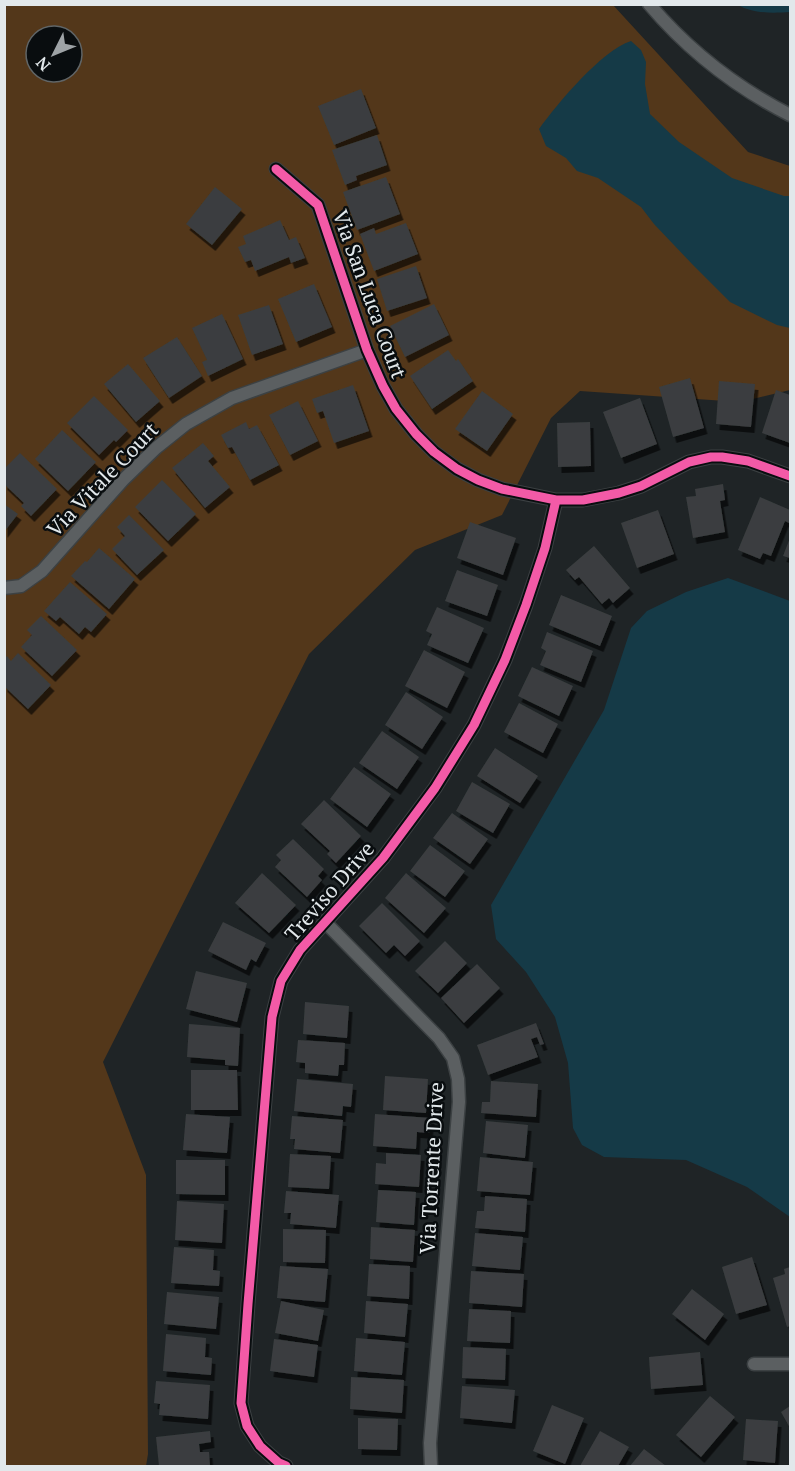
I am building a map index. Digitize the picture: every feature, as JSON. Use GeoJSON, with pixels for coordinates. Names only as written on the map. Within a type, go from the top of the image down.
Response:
{"type":"FeatureCollection","features":[{"type":"Feature","properties":{"kind":"street"},"geometry":{"type":"LineString","coordinates":[[649,4],[709,63],[753,94],[790,115]]}},
{"type":"Feature","properties":{"kind":"street","name":"Via San Luca Court"},"geometry":{"type":"LineString","coordinates":[[276,169],[318,205],[367,350],[396,409],[434,452],[457,469],[502,489],[556,500],[583,500],[620,493],[641,486],[689,462],[711,458],[722,457],[748,461],[790,476]]}},
{"type":"Feature","properties":{"kind":"street","name":"Via Vitale Court"},"geometry":{"type":"LineString","coordinates":[[4,588],[21,586],[42,571],[123,480],[156,448],[186,424],[232,398],[367,350]]}},
{"type":"Feature","properties":{"kind":"street","name":"Treviso Drive"},"geometry":{"type":"LineString","coordinates":[[286,1467],[260,1446],[247,1426],[241,1403],[272,1017],[281,981],[300,950],[383,858],[435,788],[474,725],[506,660],[545,548],[556,500]]}},
{"type":"Feature","properties":{"kind":"street","name":"Via Torrente Drive"},"geometry":{"type":"LineString","coordinates":[[325,922],[439,1038],[453,1058],[458,1079],[459,1102],[430,1443],[431,1467]]}},
{"type":"Feature","properties":{"kind":"street"},"geometry":{"type":"LineString","coordinates":[[754,1364],[790,1364]]}},
{"type":"Feature","properties":{"kind":"shaded area"},"geometry":{"type":"Polygon","coordinates":[[[5,5],[613,5],[748,152],[790,166],[790,390],[740,402],[580,391],[551,418],[502,515],[415,550],[309,654],[103,1062],[146,1175],[148,1454],[146,1466],[5,1466],[5,5]]]}},
{"type":"Feature","properties":{"kind":"water"},"geometry":{"type":"Polygon","coordinates":[[[738,5],[790,5],[790,12],[770,13],[738,5]]]}},
{"type":"Feature","properties":{"kind":"water"},"geometry":{"type":"Polygon","coordinates":[[[631,41],[641,50],[646,62],[645,84],[650,114],[679,142],[732,178],[790,196],[790,328],[777,325],[730,302],[654,224],[641,207],[598,178],[577,171],[566,158],[546,146],[539,129],[557,106],[594,66],[607,55],[631,41]]]}},
{"type":"Feature","properties":{"kind":"water"},"geometry":{"type":"Polygon","coordinates":[[[728,578],[790,601],[790,1217],[747,1187],[686,1160],[604,1157],[582,1145],[573,1128],[568,1063],[555,1017],[526,972],[496,939],[491,905],[604,710],[631,628],[647,611],[686,592],[728,578]]]}},
{"type":"Feature","properties":{"kind":"building"},"geometry":{"type":"Polygon","coordinates":[[[361,89],[376,128],[334,145],[318,106],[361,89]]]}},
{"type":"Feature","properties":{"kind":"building"},"geometry":{"type":"Polygon","coordinates":[[[377,135],[387,165],[356,176],[357,180],[345,185],[332,150],[377,135]]]}},
{"type":"Feature","properties":{"kind":"building"},"geometry":{"type":"Polygon","coordinates":[[[386,177],[400,214],[357,230],[343,192],[386,177]]]}},
{"type":"Feature","properties":{"kind":"building"},"geometry":{"type":"Polygon","coordinates":[[[215,187],[242,209],[212,245],[186,224],[215,187]]]}},
{"type":"Feature","properties":{"kind":"building"},"geometry":{"type":"Polygon","coordinates":[[[280,220],[289,240],[296,237],[305,258],[291,263],[289,257],[255,271],[251,260],[245,262],[238,247],[246,244],[243,236],[280,220]]]}},
{"type":"Feature","properties":{"kind":"building"},"geometry":{"type":"Polygon","coordinates":[[[406,223],[418,254],[374,271],[360,234],[374,228],[376,234],[406,223]]]}},
{"type":"Feature","properties":{"kind":"building"},"geometry":{"type":"Polygon","coordinates":[[[416,266],[427,298],[387,311],[377,279],[416,266]]]}},
{"type":"Feature","properties":{"kind":"building"},"geometry":{"type":"Polygon","coordinates":[[[314,284],[332,327],[296,342],[278,299],[314,284]]]}},
{"type":"Feature","properties":{"kind":"building"},"geometry":{"type":"Polygon","coordinates":[[[434,304],[449,335],[405,357],[390,326],[434,304]]]}},
{"type":"Feature","properties":{"kind":"building"},"geometry":{"type":"Polygon","coordinates":[[[269,305],[283,344],[252,355],[238,315],[269,305]]]}},
{"type":"Feature","properties":{"kind":"building"},"geometry":{"type":"Polygon","coordinates":[[[222,314],[243,359],[208,376],[202,362],[207,360],[192,328],[222,314]]]}},
{"type":"Feature","properties":{"kind":"building"},"geometry":{"type":"Polygon","coordinates":[[[177,337],[202,376],[169,398],[143,358],[177,337]]]}},
{"type":"Feature","properties":{"kind":"building"},"geometry":{"type":"Polygon","coordinates":[[[448,350],[456,361],[458,359],[473,381],[432,409],[410,376],[448,350]]]}},
{"type":"Feature","properties":{"kind":"building"},"geometry":{"type":"Polygon","coordinates":[[[128,364],[160,401],[136,422],[104,384],[128,364]]]}},
{"type":"Feature","properties":{"kind":"building"},"geometry":{"type":"Polygon","coordinates":[[[690,378],[704,428],[673,437],[659,387],[690,378]]]}},
{"type":"Feature","properties":{"kind":"building"},"geometry":{"type":"Polygon","coordinates":[[[719,381],[755,384],[751,427],[716,424],[719,381]]]}},
{"type":"Feature","properties":{"kind":"building"},"geometry":{"type":"Polygon","coordinates":[[[353,385],[369,431],[334,443],[323,411],[317,413],[312,399],[353,385]]]}},
{"type":"Feature","properties":{"kind":"building"},"geometry":{"type":"Polygon","coordinates":[[[776,390],[790,395],[790,443],[762,433],[776,390]]]}},
{"type":"Feature","properties":{"kind":"building"},"geometry":{"type":"Polygon","coordinates":[[[482,391],[513,414],[487,451],[455,429],[482,391]]]}},
{"type":"Feature","properties":{"kind":"building"},"geometry":{"type":"Polygon","coordinates":[[[94,396],[128,430],[99,455],[67,423],[94,396]]]}},
{"type":"Feature","properties":{"kind":"building"},"geometry":{"type":"Polygon","coordinates":[[[640,398],[657,444],[621,458],[603,412],[640,398]]]}},
{"type":"Feature","properties":{"kind":"building"},"geometry":{"type":"Polygon","coordinates":[[[298,401],[318,441],[290,455],[269,415],[298,401]]]}},
{"type":"Feature","properties":{"kind":"building"},"geometry":{"type":"Polygon","coordinates":[[[246,422],[249,429],[257,425],[279,465],[250,480],[232,447],[228,448],[221,435],[246,422]]]}},
{"type":"Feature","properties":{"kind":"building"},"geometry":{"type":"Polygon","coordinates":[[[590,422],[591,466],[558,467],[557,423],[590,422]]]}},
{"type":"Feature","properties":{"kind":"building"},"geometry":{"type":"Polygon","coordinates":[[[62,430],[96,462],[68,491],[35,459],[62,430]]]}},
{"type":"Feature","properties":{"kind":"building"},"geometry":{"type":"Polygon","coordinates":[[[203,443],[214,456],[208,461],[230,487],[205,508],[172,468],[203,443]]]}},
{"type":"Feature","properties":{"kind":"building"},"geometry":{"type":"Polygon","coordinates":[[[20,453],[57,489],[31,516],[21,506],[24,503],[4,484],[4,469],[20,453]]]}},
{"type":"Feature","properties":{"kind":"building"},"geometry":{"type":"Polygon","coordinates":[[[162,480],[196,514],[168,541],[135,507],[162,480]]]}},
{"type":"Feature","properties":{"kind":"building"},"geometry":{"type":"Polygon","coordinates":[[[723,484],[725,500],[720,501],[725,532],[693,538],[686,497],[696,496],[695,489],[723,484]]]}},
{"type":"Feature","properties":{"kind":"building"},"geometry":{"type":"Polygon","coordinates":[[[760,497],[790,510],[790,520],[789,523],[785,521],[771,556],[763,553],[760,559],[738,550],[760,497]]]}},
{"type":"Feature","properties":{"kind":"building"},"geometry":{"type":"Polygon","coordinates":[[[4,504],[18,514],[4,532],[4,504]]]}},
{"type":"Feature","properties":{"kind":"building"},"geometry":{"type":"Polygon","coordinates":[[[658,510],[674,554],[637,568],[621,523],[658,510]]]}},
{"type":"Feature","properties":{"kind":"building"},"geometry":{"type":"Polygon","coordinates":[[[129,515],[164,550],[137,575],[112,549],[125,536],[117,527],[129,515]]]}},
{"type":"Feature","properties":{"kind":"building"},"geometry":{"type":"Polygon","coordinates":[[[470,522],[516,538],[503,575],[457,558],[470,522]]]}},
{"type":"Feature","properties":{"kind":"building"},"geometry":{"type":"Polygon","coordinates":[[[790,538],[790,558],[783,556],[790,538]]]}},
{"type":"Feature","properties":{"kind":"building"},"geometry":{"type":"Polygon","coordinates":[[[594,546],[630,588],[613,603],[609,598],[602,604],[579,577],[575,580],[566,570],[594,546]]]}},
{"type":"Feature","properties":{"kind":"building"},"geometry":{"type":"Polygon","coordinates":[[[99,548],[135,579],[109,609],[71,576],[99,548]]]}},
{"type":"Feature","properties":{"kind":"building"},"geometry":{"type":"Polygon","coordinates":[[[457,570],[498,585],[487,616],[445,601],[457,570]]]}},
{"type":"Feature","properties":{"kind":"building"},"geometry":{"type":"Polygon","coordinates":[[[70,582],[107,614],[91,632],[85,627],[79,634],[60,617],[56,621],[44,611],[70,582]]]}},
{"type":"Feature","properties":{"kind":"building"},"geometry":{"type":"Polygon","coordinates":[[[561,595],[612,616],[600,646],[549,625],[561,595]]]}},
{"type":"Feature","properties":{"kind":"building"},"geometry":{"type":"Polygon","coordinates":[[[437,607],[484,628],[468,663],[427,645],[432,634],[426,631],[437,607]]]}},
{"type":"Feature","properties":{"kind":"building"},"geometry":{"type":"Polygon","coordinates":[[[41,616],[77,650],[52,676],[21,647],[32,635],[27,630],[41,616]]]}},
{"type":"Feature","properties":{"kind":"building"},"geometry":{"type":"Polygon","coordinates":[[[547,632],[593,651],[581,682],[540,665],[546,651],[541,648],[547,632]]]}},
{"type":"Feature","properties":{"kind":"building"},"geometry":{"type":"Polygon","coordinates":[[[424,650],[465,672],[447,708],[405,686],[424,650]]]}},
{"type":"Feature","properties":{"kind":"building"},"geometry":{"type":"Polygon","coordinates":[[[18,653],[51,685],[28,709],[4,686],[4,659],[7,656],[11,661],[18,653]]]}},
{"type":"Feature","properties":{"kind":"building"},"geometry":{"type":"Polygon","coordinates":[[[532,667],[573,686],[559,716],[518,696],[532,667]]]}},
{"type":"Feature","properties":{"kind":"building"},"geometry":{"type":"Polygon","coordinates":[[[406,692],[443,717],[422,749],[385,725],[406,692]]]}},
{"type":"Feature","properties":{"kind":"building"},"geometry":{"type":"Polygon","coordinates":[[[519,703],[558,724],[543,753],[504,732],[519,703]]]}},
{"type":"Feature","properties":{"kind":"building"},"geometry":{"type":"Polygon","coordinates":[[[382,731],[419,757],[397,789],[359,763],[382,731]]]}},
{"type":"Feature","properties":{"kind":"building"},"geometry":{"type":"Polygon","coordinates":[[[495,748],[538,776],[520,803],[477,776],[495,748]]]}},
{"type":"Feature","properties":{"kind":"building"},"geometry":{"type":"Polygon","coordinates":[[[354,767],[391,794],[367,827],[330,799],[354,767]]]}},
{"type":"Feature","properties":{"kind":"building"},"geometry":{"type":"Polygon","coordinates":[[[472,782],[510,804],[493,833],[456,811],[472,782]]]}},
{"type":"Feature","properties":{"kind":"building"},"geometry":{"type":"Polygon","coordinates":[[[324,800],[361,836],[336,863],[327,854],[330,851],[301,824],[324,800]]]}},
{"type":"Feature","properties":{"kind":"building"},"geometry":{"type":"Polygon","coordinates":[[[452,813],[488,839],[470,864],[433,838],[452,813]]]}},
{"type":"Feature","properties":{"kind":"building"},"geometry":{"type":"Polygon","coordinates":[[[293,839],[324,869],[318,876],[322,880],[307,897],[275,867],[281,860],[276,855],[293,839]]]}},
{"type":"Feature","properties":{"kind":"building"},"geometry":{"type":"Polygon","coordinates":[[[430,845],[465,871],[445,897],[410,871],[430,845]]]}},
{"type":"Feature","properties":{"kind":"building"},"geometry":{"type":"Polygon","coordinates":[[[262,873],[296,905],[269,933],[235,903],[262,873]]]}},
{"type":"Feature","properties":{"kind":"building"},"geometry":{"type":"Polygon","coordinates":[[[406,873],[446,908],[424,933],[385,898],[406,873]]]}},
{"type":"Feature","properties":{"kind":"building"},"geometry":{"type":"Polygon","coordinates":[[[382,903],[420,941],[405,956],[394,945],[386,953],[359,926],[382,903]]]}},
{"type":"Feature","properties":{"kind":"building"},"geometry":{"type":"Polygon","coordinates":[[[223,922],[266,943],[256,962],[251,959],[246,970],[208,951],[223,922]]]}},
{"type":"Feature","properties":{"kind":"building"},"geometry":{"type":"Polygon","coordinates":[[[445,941],[467,963],[438,993],[415,971],[445,941]]]}},
{"type":"Feature","properties":{"kind":"building"},"geometry":{"type":"Polygon","coordinates":[[[477,964],[500,988],[464,1023],[441,998],[477,964]]]}},
{"type":"Feature","properties":{"kind":"building"},"geometry":{"type":"Polygon","coordinates":[[[196,971],[247,983],[237,1022],[186,1009],[196,971]]]}},
{"type":"Feature","properties":{"kind":"building"},"geometry":{"type":"Polygon","coordinates":[[[305,1002],[349,1006],[347,1038],[303,1034],[305,1002]]]}},
{"type":"Feature","properties":{"kind":"building"},"geometry":{"type":"Polygon","coordinates":[[[536,1023],[544,1044],[540,1045],[537,1037],[531,1039],[538,1057],[488,1075],[477,1045],[536,1023]]]}},
{"type":"Feature","properties":{"kind":"building"},"geometry":{"type":"Polygon","coordinates":[[[189,1024],[240,1028],[238,1066],[225,1065],[225,1060],[187,1057],[189,1024]]]}},
{"type":"Feature","properties":{"kind":"building"},"geometry":{"type":"Polygon","coordinates":[[[298,1040],[345,1043],[344,1065],[339,1065],[338,1076],[305,1073],[305,1063],[296,1062],[298,1040]]]}},
{"type":"Feature","properties":{"kind":"building"},"geometry":{"type":"Polygon","coordinates":[[[191,1070],[237,1070],[238,1110],[191,1110],[191,1070]]]}},
{"type":"Feature","properties":{"kind":"building"},"geometry":{"type":"Polygon","coordinates":[[[385,1076],[428,1079],[426,1113],[383,1110],[385,1076]]]}},
{"type":"Feature","properties":{"kind":"building"},"geometry":{"type":"Polygon","coordinates":[[[297,1079],[353,1084],[351,1107],[343,1106],[342,1116],[294,1111],[297,1079]]]}},
{"type":"Feature","properties":{"kind":"building"},"geometry":{"type":"Polygon","coordinates":[[[491,1081],[538,1084],[536,1117],[481,1113],[482,1102],[490,1102],[491,1081]]]}},
{"type":"Feature","properties":{"kind":"building"},"geometry":{"type":"Polygon","coordinates":[[[186,1114],[230,1117],[227,1153],[183,1150],[186,1114]]]}},
{"type":"Feature","properties":{"kind":"building"},"geometry":{"type":"Polygon","coordinates":[[[375,1114],[431,1118],[429,1133],[417,1132],[416,1149],[373,1146],[375,1114]]]}},
{"type":"Feature","properties":{"kind":"building"},"geometry":{"type":"Polygon","coordinates":[[[292,1116],[343,1120],[340,1153],[294,1149],[295,1139],[290,1139],[292,1116]]]}},
{"type":"Feature","properties":{"kind":"building"},"geometry":{"type":"Polygon","coordinates":[[[486,1121],[528,1125],[525,1158],[483,1153],[486,1121]]]}},
{"type":"Feature","properties":{"kind":"building"},"geometry":{"type":"Polygon","coordinates":[[[386,1153],[421,1155],[419,1187],[375,1184],[376,1163],[386,1164],[386,1153]]]}},
{"type":"Feature","properties":{"kind":"building"},"geometry":{"type":"Polygon","coordinates":[[[290,1154],[331,1156],[329,1189],[288,1187],[290,1154]]]}},
{"type":"Feature","properties":{"kind":"building"},"geometry":{"type":"Polygon","coordinates":[[[480,1157],[533,1162],[530,1195],[477,1191],[480,1157]]]}},
{"type":"Feature","properties":{"kind":"building"},"geometry":{"type":"Polygon","coordinates":[[[176,1160],[225,1160],[225,1195],[176,1194],[176,1160]]]}},
{"type":"Feature","properties":{"kind":"building"},"geometry":{"type":"Polygon","coordinates":[[[378,1190],[416,1192],[414,1225],[376,1222],[378,1190]]]}},
{"type":"Feature","properties":{"kind":"building"},"geometry":{"type":"Polygon","coordinates":[[[286,1191],[339,1195],[336,1228],[290,1224],[291,1213],[284,1213],[286,1191]]]}},
{"type":"Feature","properties":{"kind":"building"},"geometry":{"type":"Polygon","coordinates":[[[485,1196],[527,1199],[525,1232],[475,1228],[477,1211],[484,1211],[485,1196]]]}},
{"type":"Feature","properties":{"kind":"building"},"geometry":{"type":"Polygon","coordinates":[[[177,1201],[224,1204],[222,1243],[175,1240],[177,1201]]]}},
{"type":"Feature","properties":{"kind":"building"},"geometry":{"type":"Polygon","coordinates":[[[371,1227],[415,1230],[413,1262],[370,1259],[371,1227]]]}},
{"type":"Feature","properties":{"kind":"building"},"geometry":{"type":"Polygon","coordinates":[[[283,1229],[326,1230],[325,1263],[283,1262],[283,1229]]]}},
{"type":"Feature","properties":{"kind":"building"},"geometry":{"type":"Polygon","coordinates":[[[475,1233],[523,1237],[520,1270],[472,1266],[475,1233]]]}},
{"type":"Feature","properties":{"kind":"building"},"geometry":{"type":"Polygon","coordinates":[[[174,1247],[214,1250],[213,1270],[220,1271],[219,1286],[171,1283],[174,1247]]]}},
{"type":"Feature","properties":{"kind":"building"},"geometry":{"type":"Polygon","coordinates":[[[752,1257],[767,1305],[736,1314],[722,1267],[752,1257]]]}},
{"type":"Feature","properties":{"kind":"building"},"geometry":{"type":"Polygon","coordinates":[[[369,1264],[410,1266],[409,1299],[367,1296],[369,1264]]]}},
{"type":"Feature","properties":{"kind":"building"},"geometry":{"type":"Polygon","coordinates":[[[280,1266],[328,1269],[325,1302],[277,1298],[280,1266]]]}},
{"type":"Feature","properties":{"kind":"building"},"geometry":{"type":"Polygon","coordinates":[[[790,1267],[790,1326],[787,1327],[773,1278],[785,1274],[784,1269],[790,1267]]]}},
{"type":"Feature","properties":{"kind":"building"},"geometry":{"type":"Polygon","coordinates":[[[471,1271],[524,1274],[522,1307],[469,1303],[471,1271]]]}},
{"type":"Feature","properties":{"kind":"building"},"geometry":{"type":"Polygon","coordinates":[[[692,1289],[724,1314],[705,1340],[672,1314],[692,1289]]]}},
{"type":"Feature","properties":{"kind":"building"},"geometry":{"type":"Polygon","coordinates":[[[167,1292],[219,1297],[216,1329],[164,1324],[167,1292]]]}},
{"type":"Feature","properties":{"kind":"building"},"geometry":{"type":"Polygon","coordinates":[[[281,1301],[324,1310],[318,1341],[275,1333],[281,1301]]]}},
{"type":"Feature","properties":{"kind":"building"},"geometry":{"type":"Polygon","coordinates":[[[366,1301],[408,1304],[405,1337],[364,1333],[366,1301]]]}},
{"type":"Feature","properties":{"kind":"building"},"geometry":{"type":"Polygon","coordinates":[[[469,1309],[511,1311],[510,1343],[467,1341],[469,1309]]]}},
{"type":"Feature","properties":{"kind":"building"},"geometry":{"type":"Polygon","coordinates":[[[166,1334],[206,1338],[205,1357],[212,1358],[211,1375],[163,1371],[166,1334]]]}},
{"type":"Feature","properties":{"kind":"building"},"geometry":{"type":"Polygon","coordinates":[[[356,1338],[405,1342],[402,1375],[354,1371],[356,1338]]]}},
{"type":"Feature","properties":{"kind":"building"},"geometry":{"type":"Polygon","coordinates":[[[274,1339],[318,1345],[314,1377],[270,1371],[274,1339]]]}},
{"type":"Feature","properties":{"kind":"building"},"geometry":{"type":"Polygon","coordinates":[[[463,1347],[506,1349],[505,1380],[462,1378],[463,1347]]]}},
{"type":"Feature","properties":{"kind":"building"},"geometry":{"type":"Polygon","coordinates":[[[700,1352],[703,1385],[651,1389],[649,1357],[700,1352]]]}},
{"type":"Feature","properties":{"kind":"building"},"geometry":{"type":"Polygon","coordinates":[[[351,1377],[404,1380],[402,1413],[350,1409],[351,1377]]]}},
{"type":"Feature","properties":{"kind":"building"},"geometry":{"type":"Polygon","coordinates":[[[156,1381],[210,1385],[208,1419],[159,1415],[160,1404],[154,1403],[156,1381]]]}},
{"type":"Feature","properties":{"kind":"building"},"geometry":{"type":"Polygon","coordinates":[[[462,1386],[515,1390],[512,1423],[460,1418],[462,1386]]]}},
{"type":"Feature","properties":{"kind":"building"},"geometry":{"type":"Polygon","coordinates":[[[710,1396],[735,1417],[701,1457],[676,1435],[710,1396]]]}},
{"type":"Feature","properties":{"kind":"building"},"geometry":{"type":"Polygon","coordinates":[[[552,1405],[584,1418],[565,1464],[533,1451],[552,1405]]]}},
{"type":"Feature","properties":{"kind":"building"},"geometry":{"type":"Polygon","coordinates":[[[790,1406],[790,1428],[781,1412],[790,1406]]]}},
{"type":"Feature","properties":{"kind":"building"},"geometry":{"type":"Polygon","coordinates":[[[358,1418],[398,1419],[397,1450],[358,1449],[358,1418]]]}},
{"type":"Feature","properties":{"kind":"building"},"geometry":{"type":"Polygon","coordinates":[[[746,1419],[778,1421],[775,1463],[743,1460],[746,1419]]]}},
{"type":"Feature","properties":{"kind":"building"},"geometry":{"type":"Polygon","coordinates":[[[210,1431],[211,1442],[199,1444],[200,1452],[209,1452],[210,1466],[159,1466],[156,1437],[210,1431]]]}},
{"type":"Feature","properties":{"kind":"building"},"geometry":{"type":"Polygon","coordinates":[[[600,1431],[629,1447],[618,1466],[580,1466],[600,1431]]]}},
{"type":"Feature","properties":{"kind":"building"},"geometry":{"type":"Polygon","coordinates":[[[644,1449],[666,1466],[630,1466],[644,1449]]]}},
{"type":"Feature","properties":{"kind":"cycle path"},"geometry":{"type":"LineString","coordinates":[[276,169],[318,205],[367,350],[396,409],[434,452],[457,469],[502,489],[556,500],[583,500],[619,493],[641,486],[689,462],[711,457],[748,461],[790,476]]}},
{"type":"Feature","properties":{"kind":"cycle path"},"geometry":{"type":"LineString","coordinates":[[286,1466],[279,1463],[260,1446],[247,1426],[241,1403],[272,1017],[281,981],[300,950],[383,858],[435,788],[474,725],[505,660],[526,605],[545,548],[556,500]]}}]}
